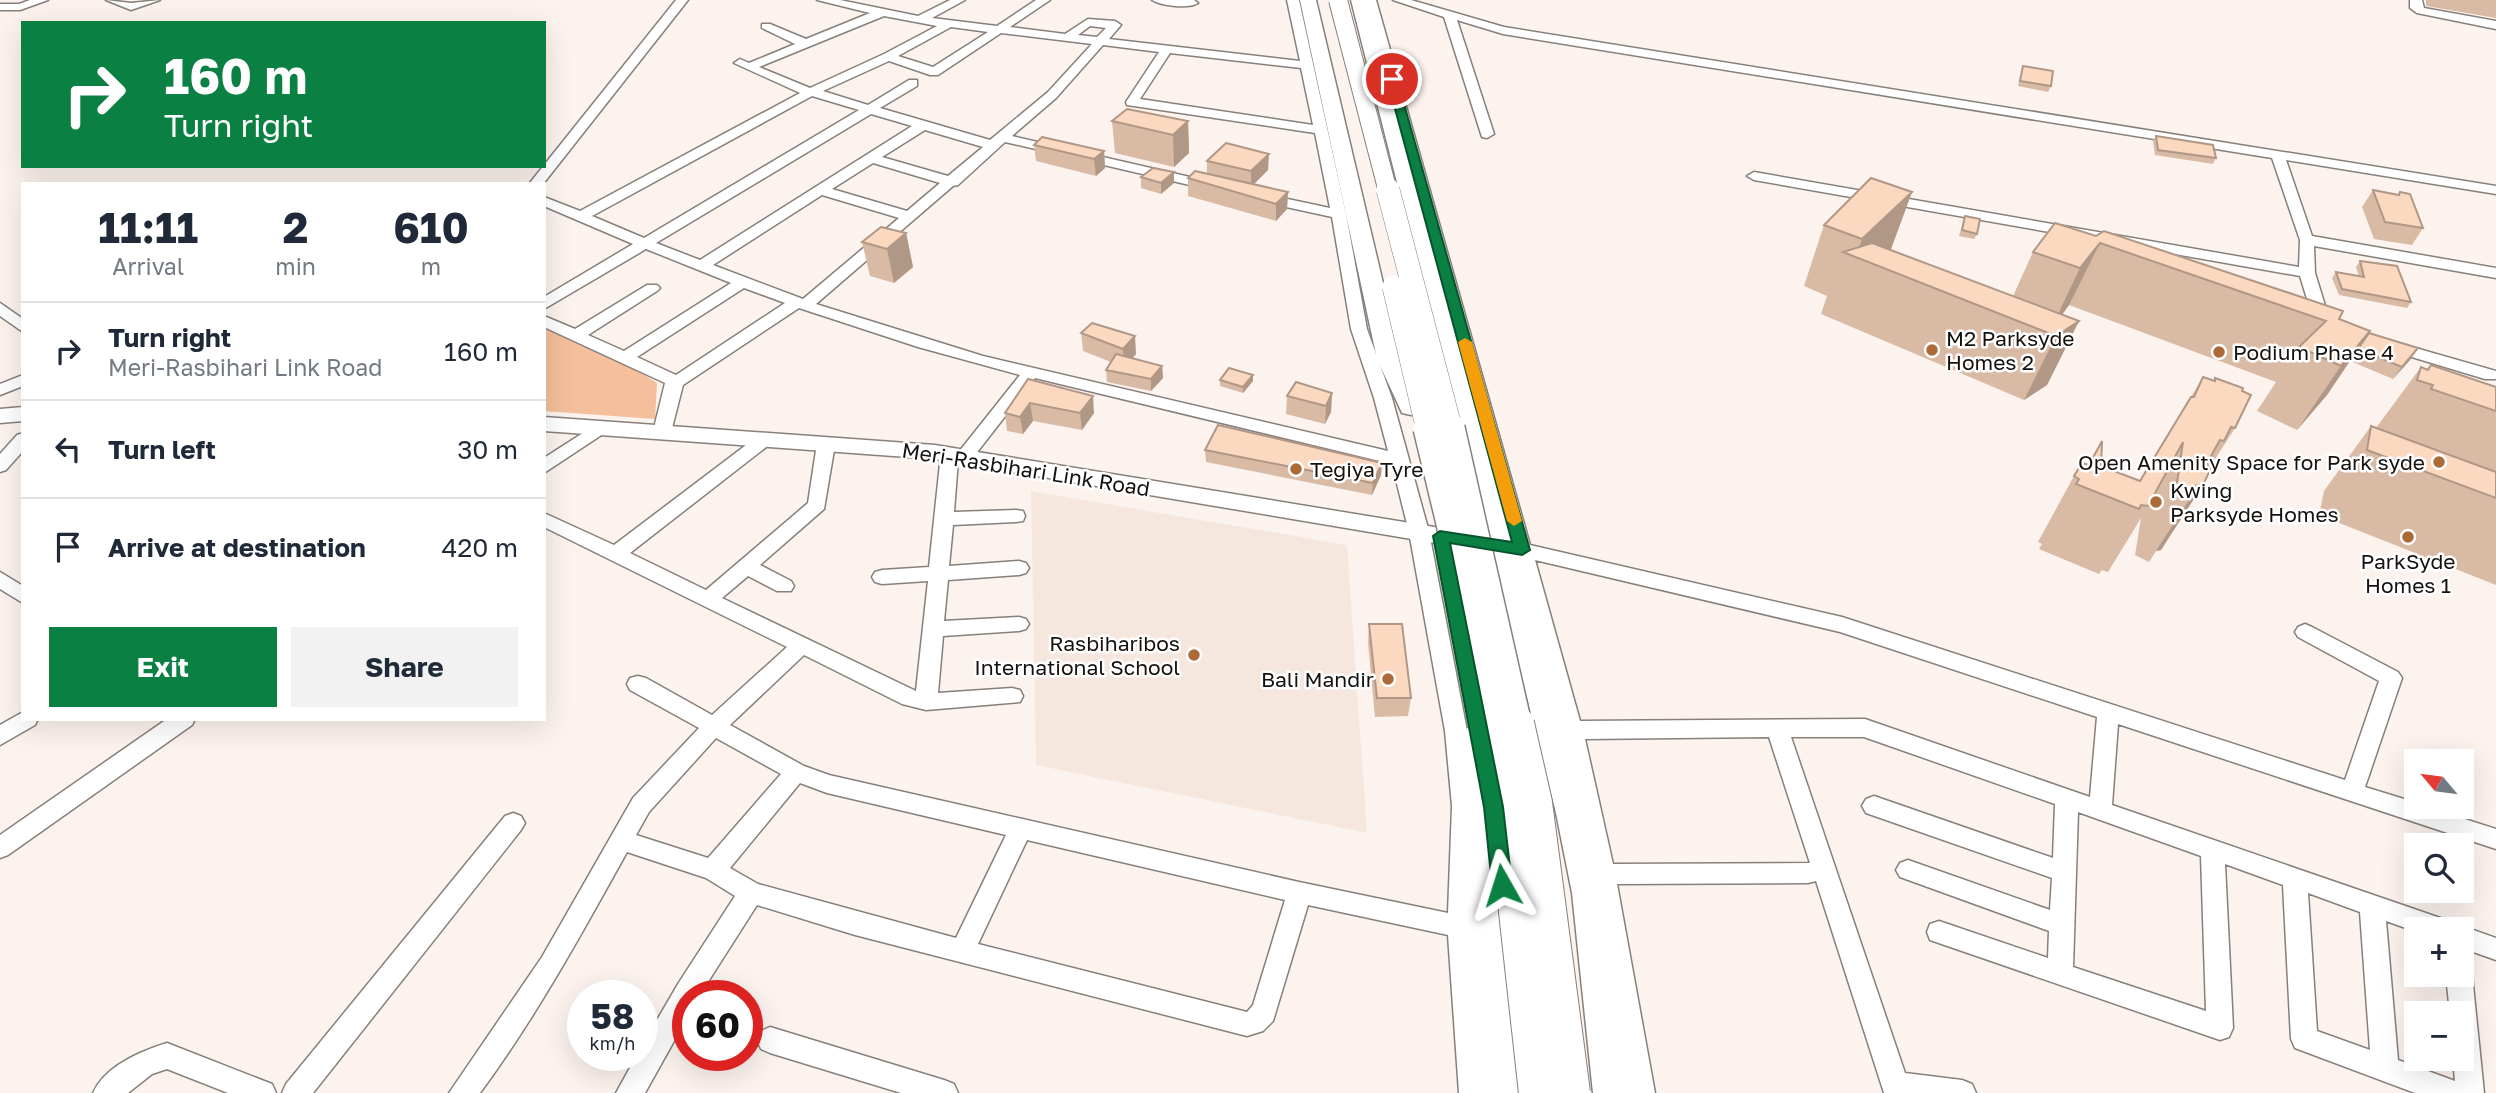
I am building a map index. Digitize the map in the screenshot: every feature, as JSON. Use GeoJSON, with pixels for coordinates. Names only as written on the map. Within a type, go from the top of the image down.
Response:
{"type":"FeatureCollection","features":[{"type":"Feature","properties":{"kind":"highway"},"geometry":{"type":"LineString","coordinates":[[1308,0],[1389,359],[1411,407]]}},
{"type":"Feature","properties":{"kind":"highway"},"geometry":{"type":"LineString","coordinates":[[1326,0],[1451,523],[1505,803],[1537,1093]]}},
{"type":"Feature","properties":{"kind":"highway"},"geometry":{"type":"LineString","coordinates":[[1338,0],[1451,430],[1534,803],[1572,1093]]}},
{"type":"Feature","properties":{"kind":"highway"},"geometry":{"type":"LineString","coordinates":[[1359,0],[1505,546],[1573,813],[1590,894],[1614,1093]]}},
{"type":"Feature","properties":{"kind":"highway"},"geometry":{"type":"LineString","coordinates":[[1478,737],[1477,806],[1500,1093]]}},
{"type":"Feature","properties":{"kind":"main road"},"geometry":{"type":"LineString","coordinates":[[1315,0],[1411,407],[1429,534],[1494,807],[1523,1093]]}},
{"type":"Feature","properties":{"kind":"main road"},"geometry":{"type":"LineString","coordinates":[[1347,0],[1505,546],[1548,801],[1589,1093]]}},
{"type":"Feature","properties":{"kind":"main road"},"geometry":{"type":"LineString","coordinates":[[0,416],[21,414]]}},
{"type":"Feature","properties":{"kind":"main road","name":"Meri-Rasbihari Link Road"},"geometry":{"type":"LineString","coordinates":[[546,424],[957,455],[1505,546]]}},
{"type":"Feature","properties":{"kind":"street"},"geometry":{"type":"LineString","coordinates":[[0,8],[20,7],[42,0]]}},
{"type":"Feature","properties":{"kind":"street"},"geometry":{"type":"LineString","coordinates":[[112,0],[131,7],[154,0]]}},
{"type":"Feature","properties":{"kind":"street"},"geometry":{"type":"LineString","coordinates":[[538,182],[682,0]]}},
{"type":"Feature","properties":{"kind":"street"},"geometry":{"type":"LineString","coordinates":[[823,0],[949,24],[1306,65]]}},
{"type":"Feature","properties":{"kind":"street"},"geometry":{"type":"LineString","coordinates":[[867,9],[888,0]]}},
{"type":"Feature","properties":{"kind":"street"},"geometry":{"type":"LineString","coordinates":[[920,20],[959,0]]}},
{"type":"Feature","properties":{"kind":"street"},"geometry":{"type":"LineString","coordinates":[[888,57],[934,72],[1044,0]]}},
{"type":"Feature","properties":{"kind":"street"},"geometry":{"type":"LineString","coordinates":[[1158,0],[1192,3]]}},
{"type":"Feature","properties":{"kind":"street"},"geometry":{"type":"LineString","coordinates":[[1293,0],[1339,214],[1360,329],[1401,460],[1429,534],[1464,806],[1460,926],[1473,1093]]}},
{"type":"Feature","properties":{"kind":"street"},"geometry":{"type":"LineString","coordinates":[[1370,0],[1505,546],[1572,730],[1603,874],[1641,1093]]}},
{"type":"Feature","properties":{"kind":"street"},"geometry":{"type":"LineString","coordinates":[[1399,0],[1516,33],[2496,190]]}},
{"type":"Feature","properties":{"kind":"street"},"geometry":{"type":"LineString","coordinates":[[2416,0],[2416,8],[2421,11],[2496,25]]}},
{"type":"Feature","properties":{"kind":"street"},"geometry":{"type":"LineString","coordinates":[[883,12],[806,44],[744,65],[811,92],[923,125],[1339,214]]}},
{"type":"Feature","properties":{"kind":"street"},"geometry":{"type":"LineString","coordinates":[[1450,16],[1487,134]]}},
{"type":"Feature","properties":{"kind":"street"},"geometry":{"type":"LineString","coordinates":[[662,432],[675,383],[801,303],[911,217],[1052,95],[1115,25],[1088,22],[1067,38]]}},
{"type":"Feature","properties":{"kind":"street"},"geometry":{"type":"LineString","coordinates":[[580,217],[811,92],[888,57],[949,24]]}},
{"type":"Feature","properties":{"kind":"street"},"geometry":{"type":"LineString","coordinates":[[766,26],[806,44]]}},
{"type":"Feature","properties":{"kind":"street"},"geometry":{"type":"LineString","coordinates":[[1166,50],[1132,102],[1321,130]]}},
{"type":"Feature","properties":{"kind":"street"},"geometry":{"type":"LineString","coordinates":[[546,303],[913,83]]}},
{"type":"Feature","properties":{"kind":"street"},"geometry":{"type":"LineString","coordinates":[[703,265],[923,125]]}},
{"type":"Feature","properties":{"kind":"street"},"geometry":{"type":"LineString","coordinates":[[2278,155],[2303,235],[2307,240],[2307,273],[2323,326],[2339,332]]}},
{"type":"Feature","properties":{"kind":"street"},"geometry":{"type":"LineString","coordinates":[[871,158],[953,182]]}},
{"type":"Feature","properties":{"kind":"street"},"geometry":{"type":"LineString","coordinates":[[1754,176],[2307,273]]}},
{"type":"Feature","properties":{"kind":"street"},"geometry":{"type":"LineString","coordinates":[[820,190],[911,217]]}},
{"type":"Feature","properties":{"kind":"street"},"geometry":{"type":"LineString","coordinates":[[546,202],[844,320],[915,342],[1401,460]]}},
{"type":"Feature","properties":{"kind":"street"},"geometry":{"type":"LineString","coordinates":[[2307,240],[2496,273]]}},
{"type":"Feature","properties":{"kind":"street"},"geometry":{"type":"LineString","coordinates":[[626,357],[745,281]]}},
{"type":"Feature","properties":{"kind":"street"},"geometry":{"type":"LineString","coordinates":[[576,335],[652,288]]}},
{"type":"Feature","properties":{"kind":"street"},"geometry":{"type":"LineString","coordinates":[[546,322],[626,357],[675,383]]}},
{"type":"Feature","properties":{"kind":"street"},"geometry":{"type":"LineString","coordinates":[[2376,341],[2491,375]]}},
{"type":"Feature","properties":{"kind":"street"},"geometry":{"type":"LineString","coordinates":[[926,702],[943,519],[957,455],[1031,372]]}},
{"type":"Feature","properties":{"kind":"street"},"geometry":{"type":"LineString","coordinates":[[0,390],[21,381]]}},
{"type":"Feature","properties":{"kind":"street"},"geometry":{"type":"LineString","coordinates":[[546,466],[600,428]]}},
{"type":"Feature","properties":{"kind":"street"},"geometry":{"type":"LineString","coordinates":[[616,554],[764,440]]}},
{"type":"Feature","properties":{"kind":"street"},"geometry":{"type":"LineString","coordinates":[[0,466],[21,441]]}},
{"type":"Feature","properties":{"kind":"street"},"geometry":{"type":"LineString","coordinates":[[708,599],[817,505],[827,444]]}},
{"type":"Feature","properties":{"kind":"street"},"geometry":{"type":"LineString","coordinates":[[943,519],[1016,516]]}},
{"type":"Feature","properties":{"kind":"street"},"geometry":{"type":"LineString","coordinates":[[546,520],[901,695],[926,702],[1012,696]]}},
{"type":"Feature","properties":{"kind":"street"},"geometry":{"type":"LineString","coordinates":[[1505,546],[1842,625],[2496,839]]}},
{"type":"Feature","properties":{"kind":"street"},"geometry":{"type":"LineString","coordinates":[[745,566],[784,586]]}},
{"type":"Feature","properties":{"kind":"street"},"geometry":{"type":"LineString","coordinates":[[882,577],[1019,568]]}},
{"type":"Feature","properties":{"kind":"street"},"geometry":{"type":"LineString","coordinates":[[0,579],[21,595]]}},
{"type":"Feature","properties":{"kind":"street"},"geometry":{"type":"LineString","coordinates":[[933,629],[1019,624]]}},
{"type":"Feature","properties":{"kind":"street"},"geometry":{"type":"LineString","coordinates":[[2305,632],[2391,678],[2352,792]]}},
{"type":"Feature","properties":{"kind":"street"},"geometry":{"type":"LineString","coordinates":[[463,1093],[497,1048],[551,965],[622,841],[630,822],[651,793],[714,726],[802,645]]}},
{"type":"Feature","properties":{"kind":"street"},"geometry":{"type":"LineString","coordinates":[[638,684],[796,772],[827,783],[1299,893],[1460,926]]}},
{"type":"Feature","properties":{"kind":"street"},"geometry":{"type":"LineString","coordinates":[[2100,810],[2108,712]]}},
{"type":"Feature","properties":{"kind":"street"},"geometry":{"type":"LineString","coordinates":[[0,736],[24,721]]}},
{"type":"Feature","properties":{"kind":"street"},"geometry":{"type":"LineString","coordinates":[[0,848],[180,721]]}},
{"type":"Feature","properties":{"kind":"street"},"geometry":{"type":"LineString","coordinates":[[1777,728],[1897,1089],[1962,1093]]}},
{"type":"Feature","properties":{"kind":"street"},"geometry":{"type":"LineString","coordinates":[[1572,730],[1865,728],[2405,917]]}},
{"type":"Feature","properties":{"kind":"street"},"geometry":{"type":"LineString","coordinates":[[713,870],[796,772]]}},
{"type":"Feature","properties":{"kind":"street"},"geometry":{"type":"LineString","coordinates":[[2060,974],[2067,799]]}},
{"type":"Feature","properties":{"kind":"street"},"geometry":{"type":"LineString","coordinates":[[1874,806],[2064,872]]}},
{"type":"Feature","properties":{"kind":"street"},"geometry":{"type":"LineString","coordinates":[[296,1093],[513,823]]}},
{"type":"Feature","properties":{"kind":"street"},"geometry":{"type":"LineString","coordinates":[[962,952],[1021,828]]}},
{"type":"Feature","properties":{"kind":"street"},"geometry":{"type":"LineString","coordinates":[[622,841],[713,870],[751,893],[855,924],[1247,1024],[1254,1023],[1264,1012],[1299,893]]}},
{"type":"Feature","properties":{"kind":"street"},"geometry":{"type":"LineString","coordinates":[[1938,932],[2220,1028],[2213,850]]}},
{"type":"Feature","properties":{"kind":"street"},"geometry":{"type":"LineString","coordinates":[[1908,870],[2062,925]]}},
{"type":"Feature","properties":{"kind":"street"},"geometry":{"type":"LineString","coordinates":[[1603,874],[1808,873]]}},
{"type":"Feature","properties":{"kind":"street"},"geometry":{"type":"LineString","coordinates":[[2295,879],[2304,1039],[2451,1093]]}},
{"type":"Feature","properties":{"kind":"street"},"geometry":{"type":"LineString","coordinates":[[631,1093],[687,992],[751,893]]}},
{"type":"Feature","properties":{"kind":"street"},"geometry":{"type":"LineString","coordinates":[[2372,906],[2385,1069]]}},
{"type":"Feature","properties":{"kind":"street"},"geometry":{"type":"LineString","coordinates":[[2474,941],[2496,949]]}},
{"type":"Feature","properties":{"kind":"street"},"geometry":{"type":"LineString","coordinates":[[2460,987],[2470,1093]]}},
{"type":"Feature","properties":{"kind":"street"},"geometry":{"type":"LineString","coordinates":[[770,1040],[944,1093]]}},
{"type":"Feature","properties":{"kind":"street"},"geometry":{"type":"LineString","coordinates":[[107,1093],[144,1063],[167,1056],[262,1093]]}},
{"type":"Feature","properties":{"kind":"shaded area"},"geometry":{"type":"Polygon","coordinates":[[[546,327],[625,363],[657,383],[655,419],[546,411],[546,327]]]}},
{"type":"Feature","properties":{"kind":"shaded area","name":"Rasbiharibos International School"},"geometry":{"type":"Polygon","coordinates":[[[1031,491],[1347,545],[1367,833],[1036,765],[1031,491]]]}},
{"type":"Feature","properties":{"kind":"building"},"geometry":{"type":"Polygon","coordinates":[[[2023,66],[2053,71],[2051,86],[2020,81],[2023,66]]]}},
{"type":"Feature","properties":{"kind":"building"},"geometry":{"type":"Polygon","coordinates":[[[1127,109],[1188,121],[1173,135],[1112,121],[1127,109]]]}},
{"type":"Feature","properties":{"kind":"building"},"geometry":{"type":"Polygon","coordinates":[[[2156,136],[2213,145],[2216,158],[2158,150],[2156,136]]]}},
{"type":"Feature","properties":{"kind":"building"},"geometry":{"type":"Polygon","coordinates":[[[1042,137],[1104,151],[1094,159],[1034,145],[1042,137]]]}},
{"type":"Feature","properties":{"kind":"building"},"geometry":{"type":"Polygon","coordinates":[[[1226,143],[1269,154],[1251,171],[1207,161],[1226,143]]]}},
{"type":"Feature","properties":{"kind":"building"},"geometry":{"type":"Polygon","coordinates":[[[1153,168],[1174,172],[1161,183],[1141,177],[1153,168]]]}},
{"type":"Feature","properties":{"kind":"building"},"geometry":{"type":"Polygon","coordinates":[[[1195,171],[1288,192],[1276,204],[1188,178],[1195,171]]]}},
{"type":"Feature","properties":{"kind":"building"},"geometry":{"type":"Polygon","coordinates":[[[1871,178],[1912,192],[1862,239],[1824,225],[1871,178]]]}},
{"type":"Feature","properties":{"kind":"building"},"geometry":{"type":"Polygon","coordinates":[[[2373,190],[2399,195],[2400,192],[2410,194],[2423,228],[2385,222],[2373,190]]]}},
{"type":"Feature","properties":{"kind":"building"},"geometry":{"type":"Polygon","coordinates":[[[1965,216],[1980,219],[1977,234],[1962,230],[1965,216]]]}},
{"type":"Feature","properties":{"kind":"building"},"geometry":{"type":"Polygon","coordinates":[[[2055,223],[2096,236],[2104,231],[2343,311],[2339,319],[2370,331],[2341,366],[2299,347],[2326,321],[2100,243],[2080,268],[2033,252],[2055,223]]]}},
{"type":"Feature","properties":{"kind":"building"},"geometry":{"type":"Polygon","coordinates":[[[881,227],[906,233],[887,249],[862,242],[881,227]]]}},
{"type":"Feature","properties":{"kind":"building"},"geometry":{"type":"Polygon","coordinates":[[[1872,243],[2079,321],[2056,336],[1843,252],[1872,243]]]}},
{"type":"Feature","properties":{"kind":"building"},"geometry":{"type":"Polygon","coordinates":[[[2360,261],[2397,266],[2411,302],[2342,289],[2336,272],[2364,277],[2360,261]]]}},
{"type":"Feature","properties":{"kind":"building"},"geometry":{"type":"Polygon","coordinates":[[[1092,323],[1135,336],[1123,349],[1081,333],[1092,323]]]}},
{"type":"Feature","properties":{"kind":"building"},"geometry":{"type":"Polygon","coordinates":[[[2369,333],[2418,348],[2402,367],[2358,349],[2369,333]]]}},
{"type":"Feature","properties":{"kind":"building"},"geometry":{"type":"Polygon","coordinates":[[[1116,354],[1162,366],[1151,379],[1106,370],[1116,354]]]}},
{"type":"Feature","properties":{"kind":"building"},"geometry":{"type":"Polygon","coordinates":[[[2431,365],[2496,387],[2496,411],[2431,389],[2433,385],[2417,380],[2421,367],[2428,370],[2431,365]]]}},
{"type":"Feature","properties":{"kind":"building"},"geometry":{"type":"Polygon","coordinates":[[[1229,368],[1253,375],[1243,387],[1220,380],[1229,368]]]}},
{"type":"Feature","properties":{"kind":"building"},"geometry":{"type":"Polygon","coordinates":[[[2203,377],[2215,381],[2215,378],[2243,388],[2242,391],[2251,395],[2235,428],[2231,427],[2224,441],[2220,440],[2206,465],[2211,468],[2203,485],[2193,486],[2191,497],[2176,490],[2183,442],[2148,506],[2141,505],[2139,509],[2076,484],[2079,479],[2074,476],[2082,463],[2089,465],[2102,441],[2101,466],[2140,481],[2191,397],[2194,397],[2203,377]]]}},
{"type":"Feature","properties":{"kind":"building"},"geometry":{"type":"Polygon","coordinates":[[[1028,379],[1093,396],[1080,413],[1030,403],[1020,417],[1005,413],[1028,379]]]}},
{"type":"Feature","properties":{"kind":"building"},"geometry":{"type":"Polygon","coordinates":[[[1296,382],[1332,393],[1326,406],[1287,396],[1296,382]]]}},
{"type":"Feature","properties":{"kind":"building"},"geometry":{"type":"Polygon","coordinates":[[[1218,425],[1382,463],[1373,483],[1205,450],[1218,425]]]}},
{"type":"Feature","properties":{"kind":"building","name":"Open Amenity Space for Park syde"},"geometry":{"type":"Polygon","coordinates":[[[2371,426],[2496,472],[2496,498],[2367,450],[2371,426]]]}},
{"type":"Feature","properties":{"kind":"building","name":"Bali Mandir"},"geometry":{"type":"Polygon","coordinates":[[[1369,624],[1402,624],[1411,698],[1377,698],[1369,624]]]}},
{"type":"Feature","properties":{"kind":"slow traffic"},"geometry":{"type":"LineString","coordinates":[[1465,342],[1514,521]]}},
{"type":"Feature","properties":{"kind":"place","name":"M2 Parksyde Homes 2"},"geometry":{"type":"Point","coordinates":[1932,350]}},
{"type":"Feature","properties":{"kind":"place","name":"Podium Phase 4"},"geometry":{"type":"Point","coordinates":[2219,352]}},
{"type":"Feature","properties":{"kind":"place","name":"Open Amenity Space for Park syde"},"geometry":{"type":"Point","coordinates":[2439,462]}},
{"type":"Feature","properties":{"kind":"place","name":"Tegiya Tyre"},"geometry":{"type":"Point","coordinates":[1296,469]}},
{"type":"Feature","properties":{"kind":"place","name":"Kwing Parksyde Homes"},"geometry":{"type":"Point","coordinates":[2156,502]}},
{"type":"Feature","properties":{"kind":"place","name":"ParkSyde Homes 1"},"geometry":{"type":"Point","coordinates":[2408,537]}},
{"type":"Feature","properties":{"kind":"place","name":"Rasbiharibos International School"},"geometry":{"type":"Point","coordinates":[1194,655]}},
{"type":"Feature","properties":{"kind":"place","name":"Bali Mandir"},"geometry":{"type":"Point","coordinates":[1388,679]}},
{"type":"Feature","properties":{"kind":"route"},"geometry":{"type":"LineString","coordinates":[[1392,79],[1522,550],[1440,536],[1494,807],[1502,885]]}}]}
